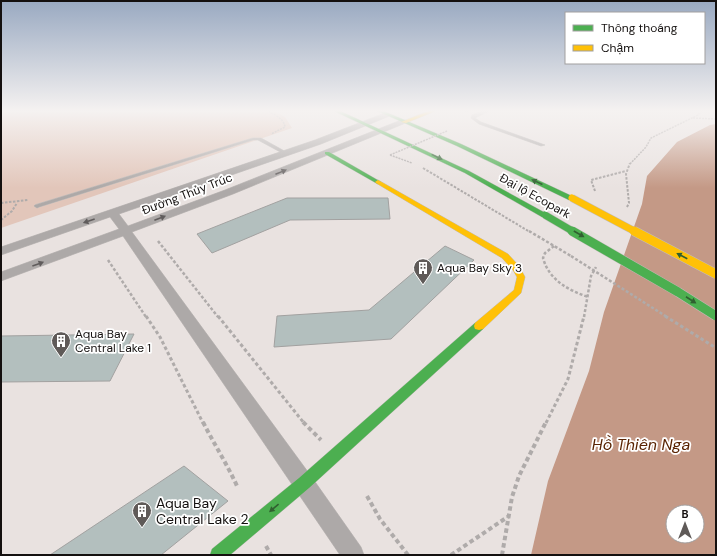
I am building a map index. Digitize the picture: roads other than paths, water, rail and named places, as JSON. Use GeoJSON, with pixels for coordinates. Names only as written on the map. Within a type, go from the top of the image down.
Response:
{"type":"FeatureCollection","features":[{"type":"Feature","properties":{"kind":"main road","name":"Đại lộ Ecopark"},"geometry":{"type":"LineString","coordinates":[[391,136],[467,172],[545,215],[678,292],[716,316]]}},
{"type":"Feature","properties":{"kind":"main road","name":"Đại lộ Ecopark"},"geometry":{"type":"LineString","coordinates":[[437,136],[572,198],[716,274]]}},
{"type":"Feature","properties":{"kind":"main road"},"geometry":{"type":"LineString","coordinates":[[218,555],[304,483],[518,291],[521,277],[516,268],[505,256],[327,153]]}},
{"type":"Feature","properties":{"kind":"street","name":"Đường Thủy Trúc"},"geometry":{"type":"LineString","coordinates":[[1,252],[331,136]]}},
{"type":"Feature","properties":{"kind":"street","name":"Đường Thủy Trúc"},"geometry":{"type":"LineString","coordinates":[[1,277],[127,231],[369,136]]}},
{"type":"Feature","properties":{"kind":"street"},"geometry":{"type":"LineString","coordinates":[[113,213],[304,483],[353,555]]}},
{"type":"Feature","properties":{"kind":"lane"},"geometry":{"type":"LineString","coordinates":[[516,136],[542,145]]}},
{"type":"Feature","properties":{"kind":"lane"},"geometry":{"type":"LineString","coordinates":[[37,206],[253,139],[259,139],[286,153]]}},
{"type":"Feature","properties":{"kind":"water","name":"Hồ Thiên Nga"},"geometry":{"type":"Polygon","coordinates":[[[689,136],[716,136],[716,555],[531,555],[548,481],[589,371],[604,312],[642,204],[647,176],[677,142],[689,136]]]}},
{"type":"Feature","properties":{"kind":"place","name":"Aqua Bay Sky 3"},"geometry":{"type":"Point","coordinates":[423,285]}},
{"type":"Feature","properties":{"kind":"place","name":"Aqua Bay Central Lake 1"},"geometry":{"type":"Point","coordinates":[61,358]}},
{"type":"Feature","properties":{"kind":"place","name":"Aqua Bay Central Lake 2"},"geometry":{"type":"Point","coordinates":[142,528]}}]}
